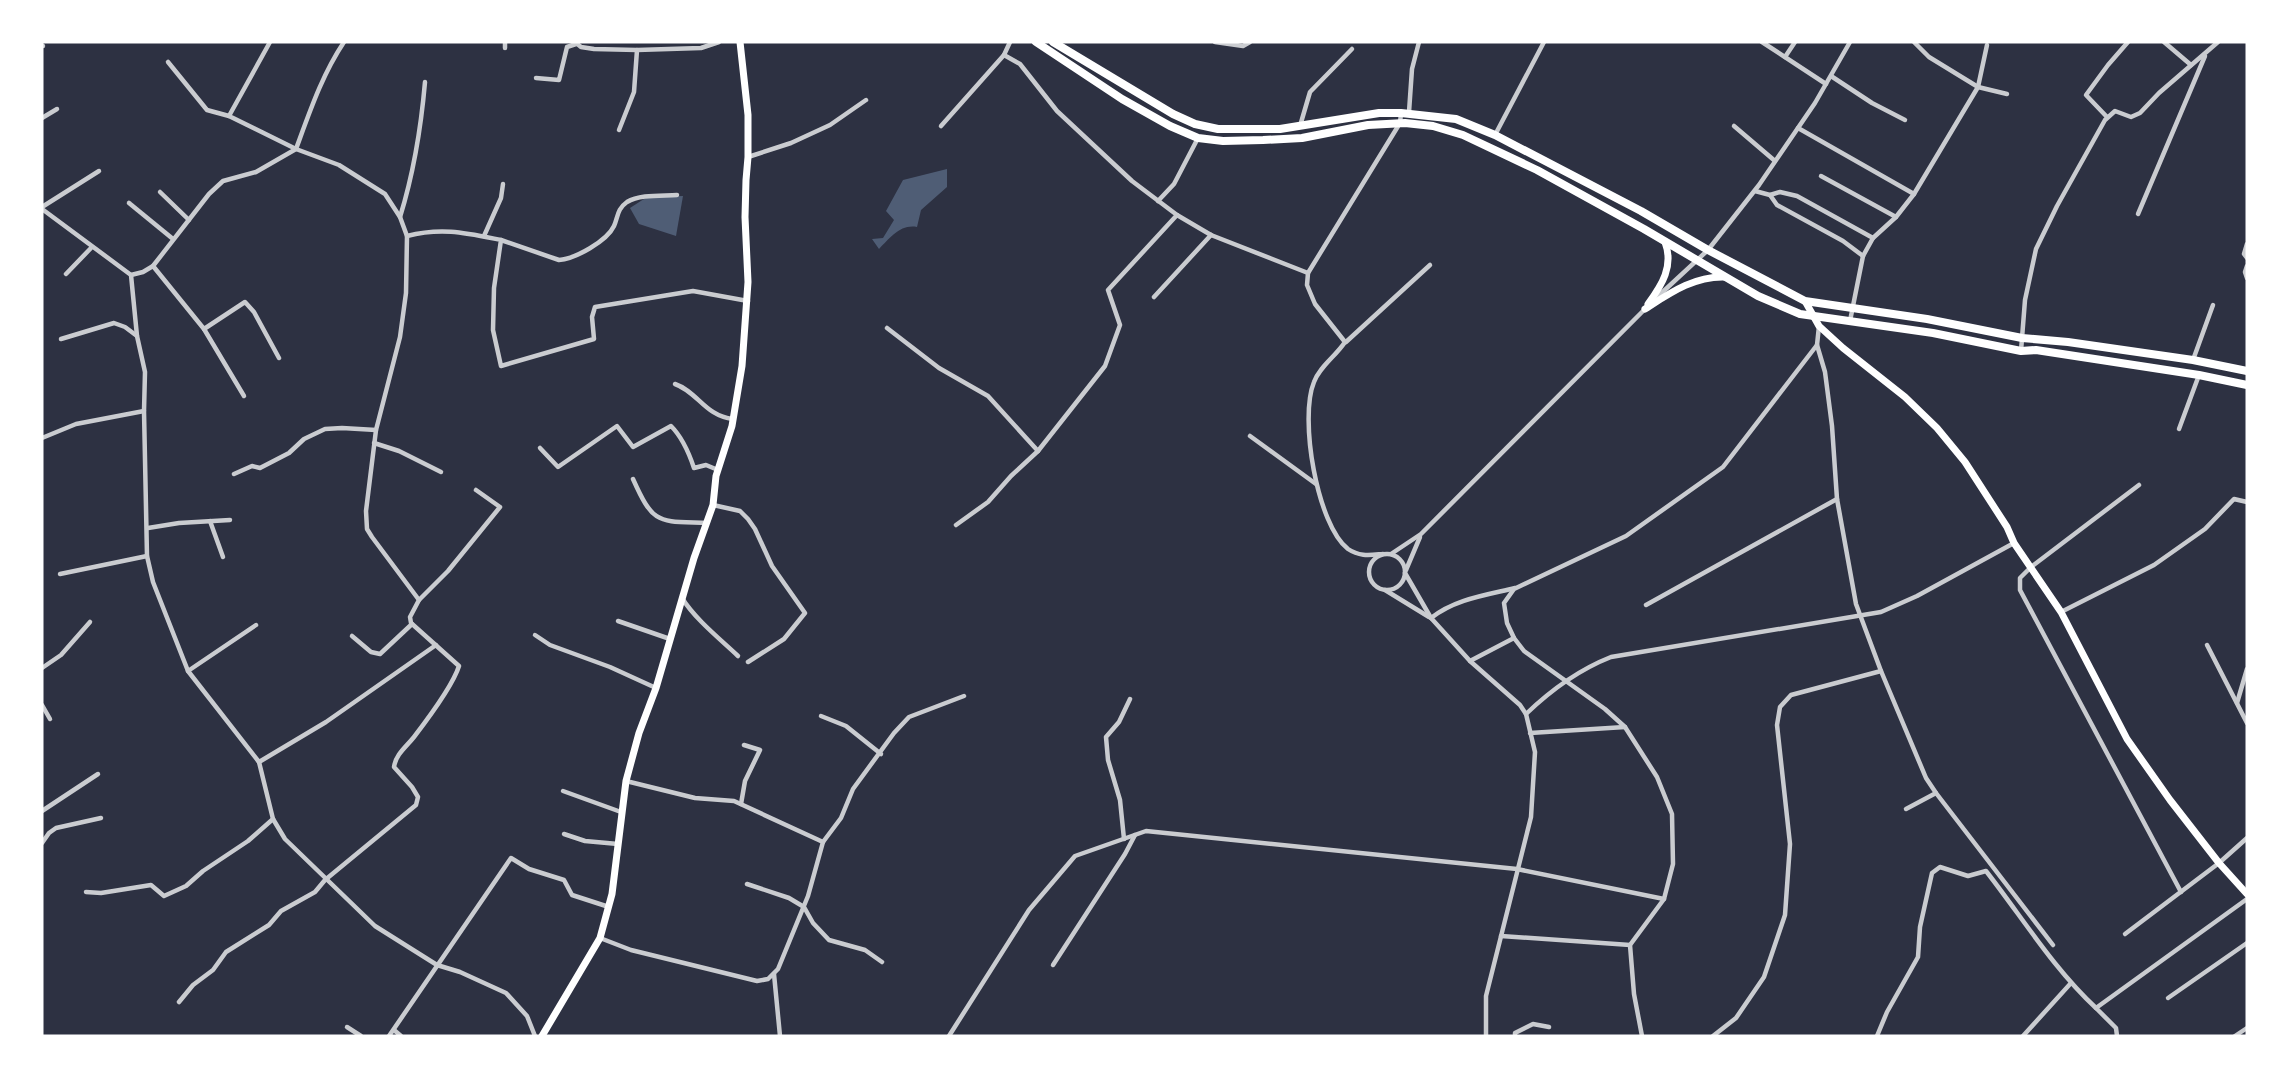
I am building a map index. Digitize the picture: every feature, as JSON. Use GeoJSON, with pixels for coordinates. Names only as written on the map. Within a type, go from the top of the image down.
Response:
{"type":"FeatureCollection","features":[{"type":"Feature","properties":{"kind":"main road"},"geometry":{"type":"LineString","coordinates":[[542,1036],[600,938],[609,906],[626,781],[639,733],[656,688],[682,598],[713,505],[718,470],[733,419],[742,366],[747,301],[746,82],[740,42]]}},
{"type":"Feature","properties":{"kind":"main road"},"geometry":{"type":"LineString","coordinates":[[1036,42],[1049,44],[1152,103],[1195,124],[1218,129],[1280,129],[1405,112],[1456,119],[1495,135],[1641,211],[1804,301],[1852,307],[2022,338],[2068,342],[2193,360],[2247,371]]}},
{"type":"Feature","properties":{"kind":"main road"},"geometry":{"type":"LineString","coordinates":[[1049,44],[1122,99],[1170,126],[1198,138],[1223,141],[1302,138],[1368,125],[1400,123],[1433,126],[1483,144],[1593,200],[1696,261],[1782,307],[1814,317],[1933,333],[2021,351],[2036,350],[2199,375],[2247,385]]}},
{"type":"Feature","properties":{"kind":"main road"},"geometry":{"type":"LineString","coordinates":[[1645,309],[1660,288],[1665,275],[1670,255],[1665,242]]}},
{"type":"Feature","properties":{"kind":"main road"},"geometry":{"type":"LineString","coordinates":[[1645,309],[1694,281],[1725,277]]}},
{"type":"Feature","properties":{"kind":"main road"},"geometry":{"type":"LineString","coordinates":[[1804,301],[1820,326],[1843,348],[1905,397],[1937,428],[1965,462],[2007,527],[2014,543],[2061,612],[2127,739],[2170,800],[2219,863],[2247,894]]}},
{"type":"Feature","properties":{"kind":"street"},"geometry":{"type":"LineString","coordinates":[[229,116],[270,42]]}},
{"type":"Feature","properties":{"kind":"street"},"geometry":{"type":"LineString","coordinates":[[99,171],[42,211],[131,275],[143,273],[153,266],[209,194],[223,181],[255,172],[296,149],[329,65],[344,42]]}},
{"type":"Feature","properties":{"kind":"street"},"geometry":{"type":"LineString","coordinates":[[536,78],[559,80],[567,47],[576,43],[581,47],[594,49],[638,50],[701,48],[719,42]]}},
{"type":"Feature","properties":{"kind":"street"},"geometry":{"type":"LineString","coordinates":[[941,126],[1004,55],[1010,42]]}},
{"type":"Feature","properties":{"kind":"street"},"geometry":{"type":"LineString","coordinates":[[1215,42],[1243,46],[1250,42]]}},
{"type":"Feature","properties":{"kind":"street"},"geometry":{"type":"LineString","coordinates":[[1345,342],[1315,304],[1307,285],[1308,273],[1400,123],[1405,112],[1419,42]]}},
{"type":"Feature","properties":{"kind":"street"},"geometry":{"type":"LineString","coordinates":[[1495,135],[1544,42]]}},
{"type":"Feature","properties":{"kind":"street"},"geometry":{"type":"LineString","coordinates":[[1762,42],[1826,84]]}},
{"type":"Feature","properties":{"kind":"street"},"geometry":{"type":"LineString","coordinates":[[1785,57],[1795,42]]}},
{"type":"Feature","properties":{"kind":"street"},"geometry":{"type":"LineString","coordinates":[[1391,554],[1421,534],[1645,309],[1708,250],[1775,162],[1831,76],[1850,42]]}},
{"type":"Feature","properties":{"kind":"street"},"geometry":{"type":"LineString","coordinates":[[1914,42],[1929,57],[1978,87],[2007,94]]}},
{"type":"Feature","properties":{"kind":"street"},"geometry":{"type":"LineString","coordinates":[[2107,117],[2086,95],[2128,42]]}},
{"type":"Feature","properties":{"kind":"street"},"geometry":{"type":"LineString","coordinates":[[2164,42],[2191,65]]}},
{"type":"Feature","properties":{"kind":"street"},"geometry":{"type":"LineString","coordinates":[[2021,351],[2025,300],[2036,249],[2056,206],[2107,117],[2115,111],[2130,117],[2142,111],[2218,42]]}},
{"type":"Feature","properties":{"kind":"street"},"geometry":{"type":"LineString","coordinates":[[1850,321],[1863,256],[1873,238],[1896,217],[1914,194],[1978,87],[1987,45]]}},
{"type":"Feature","properties":{"kind":"street"},"geometry":{"type":"LineString","coordinates":[[1300,126],[1310,92],[1352,49]]}},
{"type":"Feature","properties":{"kind":"street"},"geometry":{"type":"LineString","coordinates":[[619,130],[634,92],[638,50]]}},
{"type":"Feature","properties":{"kind":"street"},"geometry":{"type":"LineString","coordinates":[[2138,214],[2205,54]]}},
{"type":"Feature","properties":{"kind":"street"},"geometry":{"type":"LineString","coordinates":[[1004,55],[1020,64],[1058,111],[1132,182],[1177,215],[1211,235],[1308,273]]}},
{"type":"Feature","properties":{"kind":"street"},"geometry":{"type":"LineString","coordinates":[[168,62],[207,110],[229,116],[296,149],[339,165],[385,194],[400,217],[407,236],[406,293],[400,338],[376,430],[366,512],[367,529],[419,600]]}},
{"type":"Feature","properties":{"kind":"street"},"geometry":{"type":"LineString","coordinates":[[1831,76],[1872,103],[1905,120]]}},
{"type":"Feature","properties":{"kind":"street"},"geometry":{"type":"LineString","coordinates":[[400,217],[410,186],[421,127],[425,82]]}},
{"type":"Feature","properties":{"kind":"street"},"geometry":{"type":"LineString","coordinates":[[748,157],[791,143],[830,125],[866,100]]}},
{"type":"Feature","properties":{"kind":"street"},"geometry":{"type":"LineString","coordinates":[[42,118],[57,109]]}},
{"type":"Feature","properties":{"kind":"street"},"geometry":{"type":"LineString","coordinates":[[1734,126],[1775,162]]}},
{"type":"Feature","properties":{"kind":"street"},"geometry":{"type":"LineString","coordinates":[[1798,128],[1914,194]]}},
{"type":"Feature","properties":{"kind":"street"},"geometry":{"type":"LineString","coordinates":[[1158,201],[1174,184],[1198,138]]}},
{"type":"Feature","properties":{"kind":"street"},"geometry":{"type":"LineString","coordinates":[[1821,176],[1896,217]]}},
{"type":"Feature","properties":{"kind":"street"},"geometry":{"type":"LineString","coordinates":[[484,236],[501,198],[503,184]]}},
{"type":"Feature","properties":{"kind":"street"},"geometry":{"type":"LineString","coordinates":[[1755,191],[1770,195],[1780,192],[1797,196],[1873,238]]}},
{"type":"Feature","properties":{"kind":"street"},"geometry":{"type":"LineString","coordinates":[[160,192],[189,220]]}},
{"type":"Feature","properties":{"kind":"street"},"geometry":{"type":"LineString","coordinates":[[407,236],[443,230],[484,236],[559,260],[569,260],[585,252],[613,229],[618,212],[624,204],[634,199],[677,195]]}},
{"type":"Feature","properties":{"kind":"street"},"geometry":{"type":"LineString","coordinates":[[1770,195],[1777,205],[1843,241],[1863,256]]}},
{"type":"Feature","properties":{"kind":"street"},"geometry":{"type":"LineString","coordinates":[[129,204],[173,239]]}},
{"type":"Feature","properties":{"kind":"street"},"geometry":{"type":"LineString","coordinates":[[956,525],[994,496],[1011,476],[1038,451],[1105,366],[1120,325],[1108,290],[1177,215]]}},
{"type":"Feature","properties":{"kind":"street"},"geometry":{"type":"LineString","coordinates":[[1154,297],[1211,235]]}},
{"type":"Feature","properties":{"kind":"street"},"geometry":{"type":"LineString","coordinates":[[501,240],[493,330],[501,366],[594,339],[592,317],[595,307],[693,291],[747,301]]}},
{"type":"Feature","properties":{"kind":"street"},"geometry":{"type":"LineString","coordinates":[[2247,244],[2244,254],[2247,258]]}},
{"type":"Feature","properties":{"kind":"street"},"geometry":{"type":"LineString","coordinates":[[66,274],[92,248]]}},
{"type":"Feature","properties":{"kind":"street"},"geometry":{"type":"LineString","coordinates":[[1430,265],[1345,342],[1318,374],[1313,383],[1308,407],[1308,432],[1316,484],[1331,527],[1347,548],[1361,556],[1391,554],[1398,557],[1431,618],[1470,661],[1520,705],[1526,714],[1535,752],[1531,817],[1486,996],[1486,1036]]}},
{"type":"Feature","properties":{"kind":"street"},"geometry":{"type":"LineString","coordinates":[[153,266],[204,329],[244,396]]}},
{"type":"Feature","properties":{"kind":"street"},"geometry":{"type":"LineString","coordinates":[[2247,266],[2245,272],[2247,278]]}},
{"type":"Feature","properties":{"kind":"street"},"geometry":{"type":"LineString","coordinates":[[131,275],[137,336],[145,372],[147,555],[153,582],[188,671],[259,762],[273,819],[285,839],[375,926],[437,965],[460,972],[506,993],[527,1016],[535,1036]]}},
{"type":"Feature","properties":{"kind":"street"},"geometry":{"type":"LineString","coordinates":[[204,329],[244,302],[254,312],[279,358]]}},
{"type":"Feature","properties":{"kind":"street"},"geometry":{"type":"LineString","coordinates":[[2193,360],[2213,305]]}},
{"type":"Feature","properties":{"kind":"street"},"geometry":{"type":"LineString","coordinates":[[61,339],[114,323],[125,327],[137,336]]}},
{"type":"Feature","properties":{"kind":"street"},"geometry":{"type":"LineString","coordinates":[[1431,618],[1443,608],[1516,588],[1626,536],[1723,467],[1816,345],[1820,326]]}},
{"type":"Feature","properties":{"kind":"street"},"geometry":{"type":"LineString","coordinates":[[887,328],[939,368],[988,396],[1038,451]]}},
{"type":"Feature","properties":{"kind":"street"},"geometry":{"type":"LineString","coordinates":[[1816,345],[1827,383],[1837,499],[1856,604],[1881,671],[1926,778],[2053,945]]}},
{"type":"Feature","properties":{"kind":"street"},"geometry":{"type":"LineString","coordinates":[[2180,429],[2199,375]]}},
{"type":"Feature","properties":{"kind":"street"},"geometry":{"type":"LineString","coordinates":[[675,384],[684,387],[698,402],[719,417],[733,419]]}},
{"type":"Feature","properties":{"kind":"street"},"geometry":{"type":"LineString","coordinates":[[42,438],[76,424],[144,411]]}},
{"type":"Feature","properties":{"kind":"street"},"geometry":{"type":"LineString","coordinates":[[540,448],[558,467],[618,426],[633,447],[671,426],[688,452],[694,468],[706,465],[718,470]]}},
{"type":"Feature","properties":{"kind":"street"},"geometry":{"type":"LineString","coordinates":[[234,474],[252,466],[260,468],[289,453],[304,439],[325,429],[376,430]]}},
{"type":"Feature","properties":{"kind":"street"},"geometry":{"type":"LineString","coordinates":[[1250,436],[1316,484]]}},
{"type":"Feature","properties":{"kind":"street"},"geometry":{"type":"LineString","coordinates":[[374,443],[441,472]]}},
{"type":"Feature","properties":{"kind":"street"},"geometry":{"type":"LineString","coordinates":[[633,479],[645,506],[655,516],[679,522],[707,523]]}},
{"type":"Feature","properties":{"kind":"street"},"geometry":{"type":"LineString","coordinates":[[2139,485],[2031,567],[2020,578],[2020,590],[2181,892]]}},
{"type":"Feature","properties":{"kind":"street"},"geometry":{"type":"LineString","coordinates":[[179,1002],[193,985],[213,970],[226,952],[269,925],[281,911],[315,892],[325,880],[416,805],[418,796],[394,767],[395,758],[421,726],[459,666],[412,624],[410,617],[419,600],[448,571],[500,507],[476,490]]}},
{"type":"Feature","properties":{"kind":"street"},"geometry":{"type":"LineString","coordinates":[[1646,605],[1837,499]]}},
{"type":"Feature","properties":{"kind":"street"},"geometry":{"type":"LineString","coordinates":[[2061,612],[2154,565],[2205,529],[2234,499],[2247,502]]}},
{"type":"Feature","properties":{"kind":"street"},"geometry":{"type":"LineString","coordinates":[[713,505],[740,511],[748,519],[772,567],[805,613],[784,639],[748,662]]}},
{"type":"Feature","properties":{"kind":"street"},"geometry":{"type":"LineString","coordinates":[[148,528],[179,523],[230,520]]}},
{"type":"Feature","properties":{"kind":"street"},"geometry":{"type":"LineString","coordinates":[[210,521],[223,557]]}},
{"type":"Feature","properties":{"kind":"street"},"geometry":{"type":"LineString","coordinates":[[1385,590],[1400,585],[1421,534]]}},
{"type":"Feature","properties":{"kind":"street"},"geometry":{"type":"LineString","coordinates":[[1526,714],[1549,691],[1594,663],[1611,657],[1881,612],[1917,596],[2014,543]]}},
{"type":"Feature","properties":{"kind":"street"},"geometry":{"type":"LineString","coordinates":[[1383,554],[1374,559],[1369,569],[1371,579],[1377,587],[1431,618]]}},
{"type":"Feature","properties":{"kind":"street"},"geometry":{"type":"LineString","coordinates":[[60,574],[147,555]]}},
{"type":"Feature","properties":{"kind":"street"},"geometry":{"type":"LineString","coordinates":[[1516,588],[1504,603],[1507,622],[1514,638],[1524,651],[1605,709],[1626,727],[1657,777],[1672,814],[1673,864],[1664,899],[1630,945],[1634,994],[1642,1036]]}},
{"type":"Feature","properties":{"kind":"street"},"geometry":{"type":"LineString","coordinates":[[682,598],[691,613],[700,618],[738,656]]}},
{"type":"Feature","properties":{"kind":"street"},"geometry":{"type":"LineString","coordinates":[[618,621],[670,639]]}},
{"type":"Feature","properties":{"kind":"street"},"geometry":{"type":"LineString","coordinates":[[42,668],[61,655],[90,622]]}},
{"type":"Feature","properties":{"kind":"street"},"geometry":{"type":"LineString","coordinates":[[352,636],[371,652],[380,654],[412,624]]}},
{"type":"Feature","properties":{"kind":"street"},"geometry":{"type":"LineString","coordinates":[[188,671],[256,625]]}},
{"type":"Feature","properties":{"kind":"street"},"geometry":{"type":"LineString","coordinates":[[535,635],[550,645],[610,667],[656,688]]}},
{"type":"Feature","properties":{"kind":"street"},"geometry":{"type":"LineString","coordinates":[[1470,661],[1514,638]]}},
{"type":"Feature","properties":{"kind":"street"},"geometry":{"type":"LineString","coordinates":[[259,762],[326,722],[436,645]]}},
{"type":"Feature","properties":{"kind":"street"},"geometry":{"type":"LineString","coordinates":[[2207,645],[2247,723]]}},
{"type":"Feature","properties":{"kind":"street"},"geometry":{"type":"LineString","coordinates":[[2237,703],[2247,669]]}},
{"type":"Feature","properties":{"kind":"street"},"geometry":{"type":"LineString","coordinates":[[1713,1036],[1736,1018],[1764,977],[1785,915],[1790,844],[1778,725],[1780,707],[1791,695],[1881,671]]}},
{"type":"Feature","properties":{"kind":"street"},"geometry":{"type":"LineString","coordinates":[[600,938],[632,951],[764,981],[774,974],[779,966],[804,907],[823,842],[841,818],[854,789],[894,733],[909,717],[964,696]]}},
{"type":"Feature","properties":{"kind":"street"},"geometry":{"type":"LineString","coordinates":[[1124,839],[1120,800],[1108,760],[1106,737],[1119,722],[1130,699]]}},
{"type":"Feature","properties":{"kind":"street"},"geometry":{"type":"LineString","coordinates":[[42,705],[50,719]]}},
{"type":"Feature","properties":{"kind":"street"},"geometry":{"type":"LineString","coordinates":[[821,716],[846,726],[881,754]]}},
{"type":"Feature","properties":{"kind":"street"},"geometry":{"type":"LineString","coordinates":[[1530,733],[1626,727]]}},
{"type":"Feature","properties":{"kind":"street"},"geometry":{"type":"LineString","coordinates":[[741,804],[745,781],[760,750],[744,745]]}},
{"type":"Feature","properties":{"kind":"street"},"geometry":{"type":"LineString","coordinates":[[42,811],[98,774]]}},
{"type":"Feature","properties":{"kind":"street"},"geometry":{"type":"LineString","coordinates":[[626,781],[695,798],[734,801],[823,842]]}},
{"type":"Feature","properties":{"kind":"street"},"geometry":{"type":"LineString","coordinates":[[563,791],[621,812]]}},
{"type":"Feature","properties":{"kind":"street"},"geometry":{"type":"LineString","coordinates":[[1906,808],[1936,793]]}},
{"type":"Feature","properties":{"kind":"street"},"geometry":{"type":"LineString","coordinates":[[42,843],[56,828],[101,818]]}},
{"type":"Feature","properties":{"kind":"street"},"geometry":{"type":"LineString","coordinates":[[86,892],[101,893],[151,885],[164,896],[172,894],[248,841],[273,819]]}},
{"type":"Feature","properties":{"kind":"street"},"geometry":{"type":"LineString","coordinates":[[950,1036],[1029,910],[1075,856],[1146,831],[1518,869],[1664,899]]}},
{"type":"Feature","properties":{"kind":"street"},"geometry":{"type":"LineString","coordinates":[[564,834],[585,840],[618,844]]}},
{"type":"Feature","properties":{"kind":"street"},"geometry":{"type":"LineString","coordinates":[[1053,965],[1135,835]]}},
{"type":"Feature","properties":{"kind":"street"},"geometry":{"type":"LineString","coordinates":[[2125,934],[2219,863],[2247,838]]}},
{"type":"Feature","properties":{"kind":"street"},"geometry":{"type":"LineString","coordinates":[[389,1036],[510,858],[529,868],[564,880],[572,895],[609,906]]}},
{"type":"Feature","properties":{"kind":"street"},"geometry":{"type":"LineString","coordinates":[[1877,1036],[1887,1012],[1918,957],[1920,927],[1932,873],[1940,867],[1968,876],[1986,871],[2071,983],[2116,1028],[2116,1036]]}},
{"type":"Feature","properties":{"kind":"street"},"geometry":{"type":"LineString","coordinates":[[747,884],[789,898],[804,907],[813,923],[829,940],[865,950],[882,962]]}},
{"type":"Feature","properties":{"kind":"street"},"geometry":{"type":"LineString","coordinates":[[2096,1008],[2247,899]]}},
{"type":"Feature","properties":{"kind":"street"},"geometry":{"type":"LineString","coordinates":[[1501,936],[1630,945]]}},
{"type":"Feature","properties":{"kind":"street"},"geometry":{"type":"LineString","coordinates":[[2168,998],[2247,943]]}},
{"type":"Feature","properties":{"kind":"street"},"geometry":{"type":"LineString","coordinates":[[774,974],[780,1036]]}},
{"type":"Feature","properties":{"kind":"street"},"geometry":{"type":"LineString","coordinates":[[2023,1036],[2071,983]]}},
{"type":"Feature","properties":{"kind":"street"},"geometry":{"type":"LineString","coordinates":[[1515,1036],[1515,1033],[1533,1024],[1549,1027]]}},
{"type":"Feature","properties":{"kind":"street"},"geometry":{"type":"LineString","coordinates":[[347,1027],[361,1036]]}},
{"type":"Feature","properties":{"kind":"street"},"geometry":{"type":"LineString","coordinates":[[2235,1036],[2247,1028]]}},
{"type":"Feature","properties":{"kind":"street"},"geometry":{"type":"LineString","coordinates":[[394,1030],[400,1036]]}},
{"type":"Feature","properties":{"kind":"water"},"geometry":{"type":"Polygon","coordinates":[[[947,169],[947,187],[921,210],[917,227],[900,230],[879,249],[872,239],[883,238],[894,220],[886,211],[903,180],[947,169]]]}},
{"type":"Feature","properties":{"kind":"water"},"geometry":{"type":"Polygon","coordinates":[[[683,196],[676,236],[639,224],[630,208],[647,197],[683,196]]]}}]}
